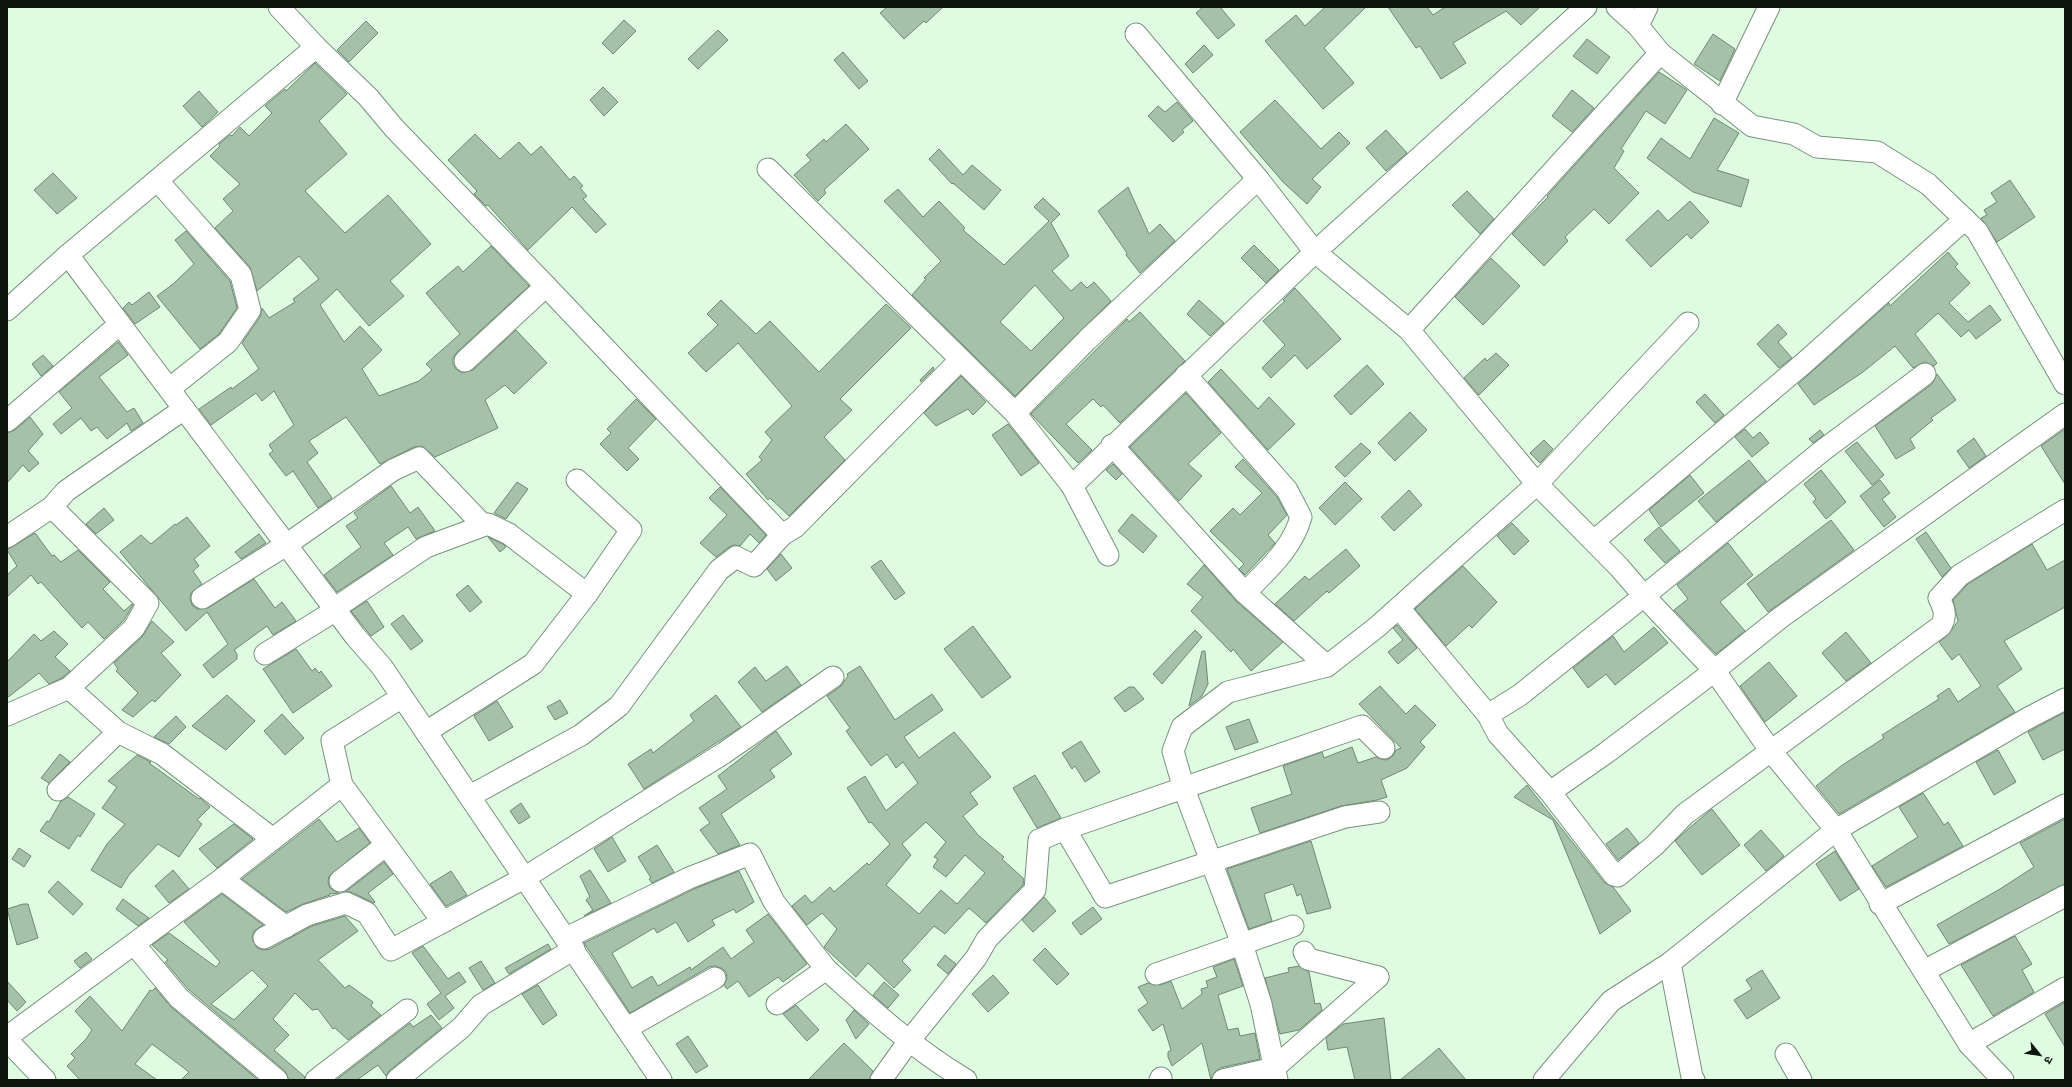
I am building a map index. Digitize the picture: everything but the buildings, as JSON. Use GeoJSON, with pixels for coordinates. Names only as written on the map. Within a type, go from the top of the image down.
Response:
{"type":"FeatureCollection","features":[{"type":"Feature","properties":{"kind":"street"},"geometry":{"type":"LineString","coordinates":[[280,7],[316,47],[368,97],[394,128],[782,535]]}},
{"type":"Feature","properties":{"kind":"street"},"geometry":{"type":"LineString","coordinates":[[1072,486],[1315,252],[1586,7]]}},
{"type":"Feature","properties":{"kind":"street"},"geometry":{"type":"LineString","coordinates":[[1617,7],[1638,26],[1660,53],[1722,104],[1752,126],[1794,134],[1817,147],[1877,152],[1928,184],[1977,231],[2065,384]]}},
{"type":"Feature","properties":{"kind":"street"},"geometry":{"type":"LineString","coordinates":[[1638,26],[1647,7]]}},
{"type":"Feature","properties":{"kind":"street"},"geometry":{"type":"LineString","coordinates":[[1722,104],[1769,7]]}},
{"type":"Feature","properties":{"kind":"street"},"geometry":{"type":"LineString","coordinates":[[1136,34],[1258,179],[1315,252],[1409,330],[1537,484],[1619,567],[1644,596],[1714,670],[1770,750],[1836,830],[1880,904],[1969,1044],[2003,1080]]}},
{"type":"Feature","properties":{"kind":"street"},"geometry":{"type":"LineString","coordinates":[[7,310],[68,255],[316,47]]}},
{"type":"Feature","properties":{"kind":"street"},"geometry":{"type":"LineString","coordinates":[[1409,330],[1660,53]]}},
{"type":"Feature","properties":{"kind":"street"},"geometry":{"type":"LineString","coordinates":[[768,169],[837,235],[960,360],[1015,413],[1072,486],[1108,555]]}},
{"type":"Feature","properties":{"kind":"street"},"geometry":{"type":"LineString","coordinates":[[1015,413],[1088,340],[1258,179]]}},
{"type":"Feature","properties":{"kind":"street"},"geometry":{"type":"LineString","coordinates":[[158,180],[241,274],[250,310],[228,342],[169,389]]}},
{"type":"Feature","properties":{"kind":"street"},"geometry":{"type":"LineString","coordinates":[[1594,541],[1804,363],[1965,219]]}},
{"type":"Feature","properties":{"kind":"street"},"geometry":{"type":"LineString","coordinates":[[68,255],[355,636],[382,667],[661,1080]]}},
{"type":"Feature","properties":{"kind":"street"},"geometry":{"type":"LineString","coordinates":[[465,361],[546,286]]}},
{"type":"Feature","properties":{"kind":"street"},"geometry":{"type":"LineString","coordinates":[[1275,1074],[1261,1004],[1242,944],[1210,864],[1184,789],[1173,750],[1182,728],[1228,692],[1327,666],[1399,608],[1537,484],[1688,323]]}},
{"type":"Feature","properties":{"kind":"street"},"geometry":{"type":"LineString","coordinates":[[7,421],[120,324]]}},
{"type":"Feature","properties":{"kind":"street"},"geometry":{"type":"LineString","coordinates":[[470,796],[581,735],[619,706],[719,570],[736,556],[754,566],[782,535],[795,527],[960,360]]}},
{"type":"Feature","properties":{"kind":"street"},"geometry":{"type":"LineString","coordinates":[[1488,715],[1520,694],[1644,596],[1822,451],[1926,374]]}},
{"type":"Feature","properties":{"kind":"street"},"geometry":{"type":"LineString","coordinates":[[1186,376],[1287,490],[1301,517],[1297,532],[1287,549],[1245,593]]}},
{"type":"Feature","properties":{"kind":"street"},"geometry":{"type":"LineString","coordinates":[[7,537],[52,507],[66,492],[184,409]]}},
{"type":"Feature","properties":{"kind":"street"},"geometry":{"type":"LineString","coordinates":[[1550,792],[1606,753],[1780,618],[2065,414]]}},
{"type":"Feature","properties":{"kind":"street"},"geometry":{"type":"LineString","coordinates":[[1112,446],[1245,593],[1327,666]]}},
{"type":"Feature","properties":{"kind":"street"},"geometry":{"type":"LineString","coordinates":[[202,598],[286,544],[393,470],[419,458],[483,525]]}},
{"type":"Feature","properties":{"kind":"street"},"geometry":{"type":"LineString","coordinates":[[426,732],[533,664],[587,594],[631,530],[577,480]]}},
{"type":"Feature","properties":{"kind":"street"},"geometry":{"type":"LineString","coordinates":[[7,716],[69,688],[134,628],[148,603],[52,507]]}},
{"type":"Feature","properties":{"kind":"street"},"geometry":{"type":"LineString","coordinates":[[1399,608],[1488,715],[1498,734],[1550,792],[1614,875],[1618,876],[1655,845],[1685,814],[1770,750],[1941,626],[1945,618],[1944,608],[1939,598],[1960,575],[2065,510]]}},
{"type":"Feature","properties":{"kind":"street"},"geometry":{"type":"LineString","coordinates":[[265,654],[336,610],[338,606],[426,546],[488,524],[509,534],[587,594]]}},
{"type":"Feature","properties":{"kind":"street"},"geometry":{"type":"LineString","coordinates":[[264,938],[307,915],[346,903],[367,913],[391,950],[524,878],[724,753],[833,677]]}},
{"type":"Feature","properties":{"kind":"street"},"geometry":{"type":"LineString","coordinates":[[69,688],[118,732],[162,754],[273,839]]}},
{"type":"Feature","properties":{"kind":"street"},"geometry":{"type":"LineString","coordinates":[[402,697],[332,741],[342,785],[443,922]]}},
{"type":"Feature","properties":{"kind":"street"},"geometry":{"type":"LineString","coordinates":[[1544,1080],[1611,1001],[1670,963],[1836,830],[2030,717],[2065,699]]}},
{"type":"Feature","properties":{"kind":"street"},"geometry":{"type":"LineString","coordinates":[[881,1080],[909,1041],[976,958],[987,939],[1035,890],[1038,840],[1065,829],[1362,726],[1384,748]]}},
{"type":"Feature","properties":{"kind":"street"},"geometry":{"type":"LineString","coordinates":[[58,790],[118,732]]}},
{"type":"Feature","properties":{"kind":"street"},"geometry":{"type":"LineString","coordinates":[[7,1037],[222,879],[342,785]]}},
{"type":"Feature","properties":{"kind":"street"},"geometry":{"type":"LineString","coordinates":[[1880,904],[2065,805]]}},
{"type":"Feature","properties":{"kind":"street"},"geometry":{"type":"LineString","coordinates":[[1065,829],[1105,897],[1210,864],[1345,817],[1379,812]]}},
{"type":"Feature","properties":{"kind":"street"},"geometry":{"type":"LineString","coordinates":[[340,881],[386,845]]}},
{"type":"Feature","properties":{"kind":"street"},"geometry":{"type":"LineString","coordinates":[[397,1080],[461,1028],[481,1005],[570,944],[689,878],[750,854],[774,902],[826,969],[876,1014],[909,1041],[933,1060],[966,1080]]}},
{"type":"Feature","properties":{"kind":"street"},"geometry":{"type":"LineString","coordinates":[[222,879],[286,927]]}},
{"type":"Feature","properties":{"kind":"street"},"geometry":{"type":"LineString","coordinates":[[1924,971],[2065,896]]}},
{"type":"Feature","properties":{"kind":"street"},"geometry":{"type":"LineString","coordinates":[[1156,974],[1293,926]]}},
{"type":"Feature","properties":{"kind":"street"},"geometry":{"type":"LineString","coordinates":[[134,944],[179,998],[277,1080]]}},
{"type":"Feature","properties":{"kind":"street"},"geometry":{"type":"LineString","coordinates":[[1223,1080],[1275,1074],[1378,977],[1308,959],[1304,952]]}},
{"type":"Feature","properties":{"kind":"street"},"geometry":{"type":"LineString","coordinates":[[1670,963],[1692,1077],[1694,1080]]}},
{"type":"Feature","properties":{"kind":"street"},"geometry":{"type":"LineString","coordinates":[[776,1004],[826,969]]}},
{"type":"Feature","properties":{"kind":"street"},"geometry":{"type":"LineString","coordinates":[[627,1028],[715,978]]}},
{"type":"Feature","properties":{"kind":"street"},"geometry":{"type":"LineString","coordinates":[[1969,1044],[2065,988]]}},
{"type":"Feature","properties":{"kind":"street"},"geometry":{"type":"LineString","coordinates":[[316,1080],[407,1010]]}},
{"type":"Feature","properties":{"kind":"street"},"geometry":{"type":"LineString","coordinates":[[7,1040],[45,1080]]}},
{"type":"Feature","properties":{"kind":"street"},"geometry":{"type":"LineString","coordinates":[[1786,1054],[1801,1080]]}}]}
